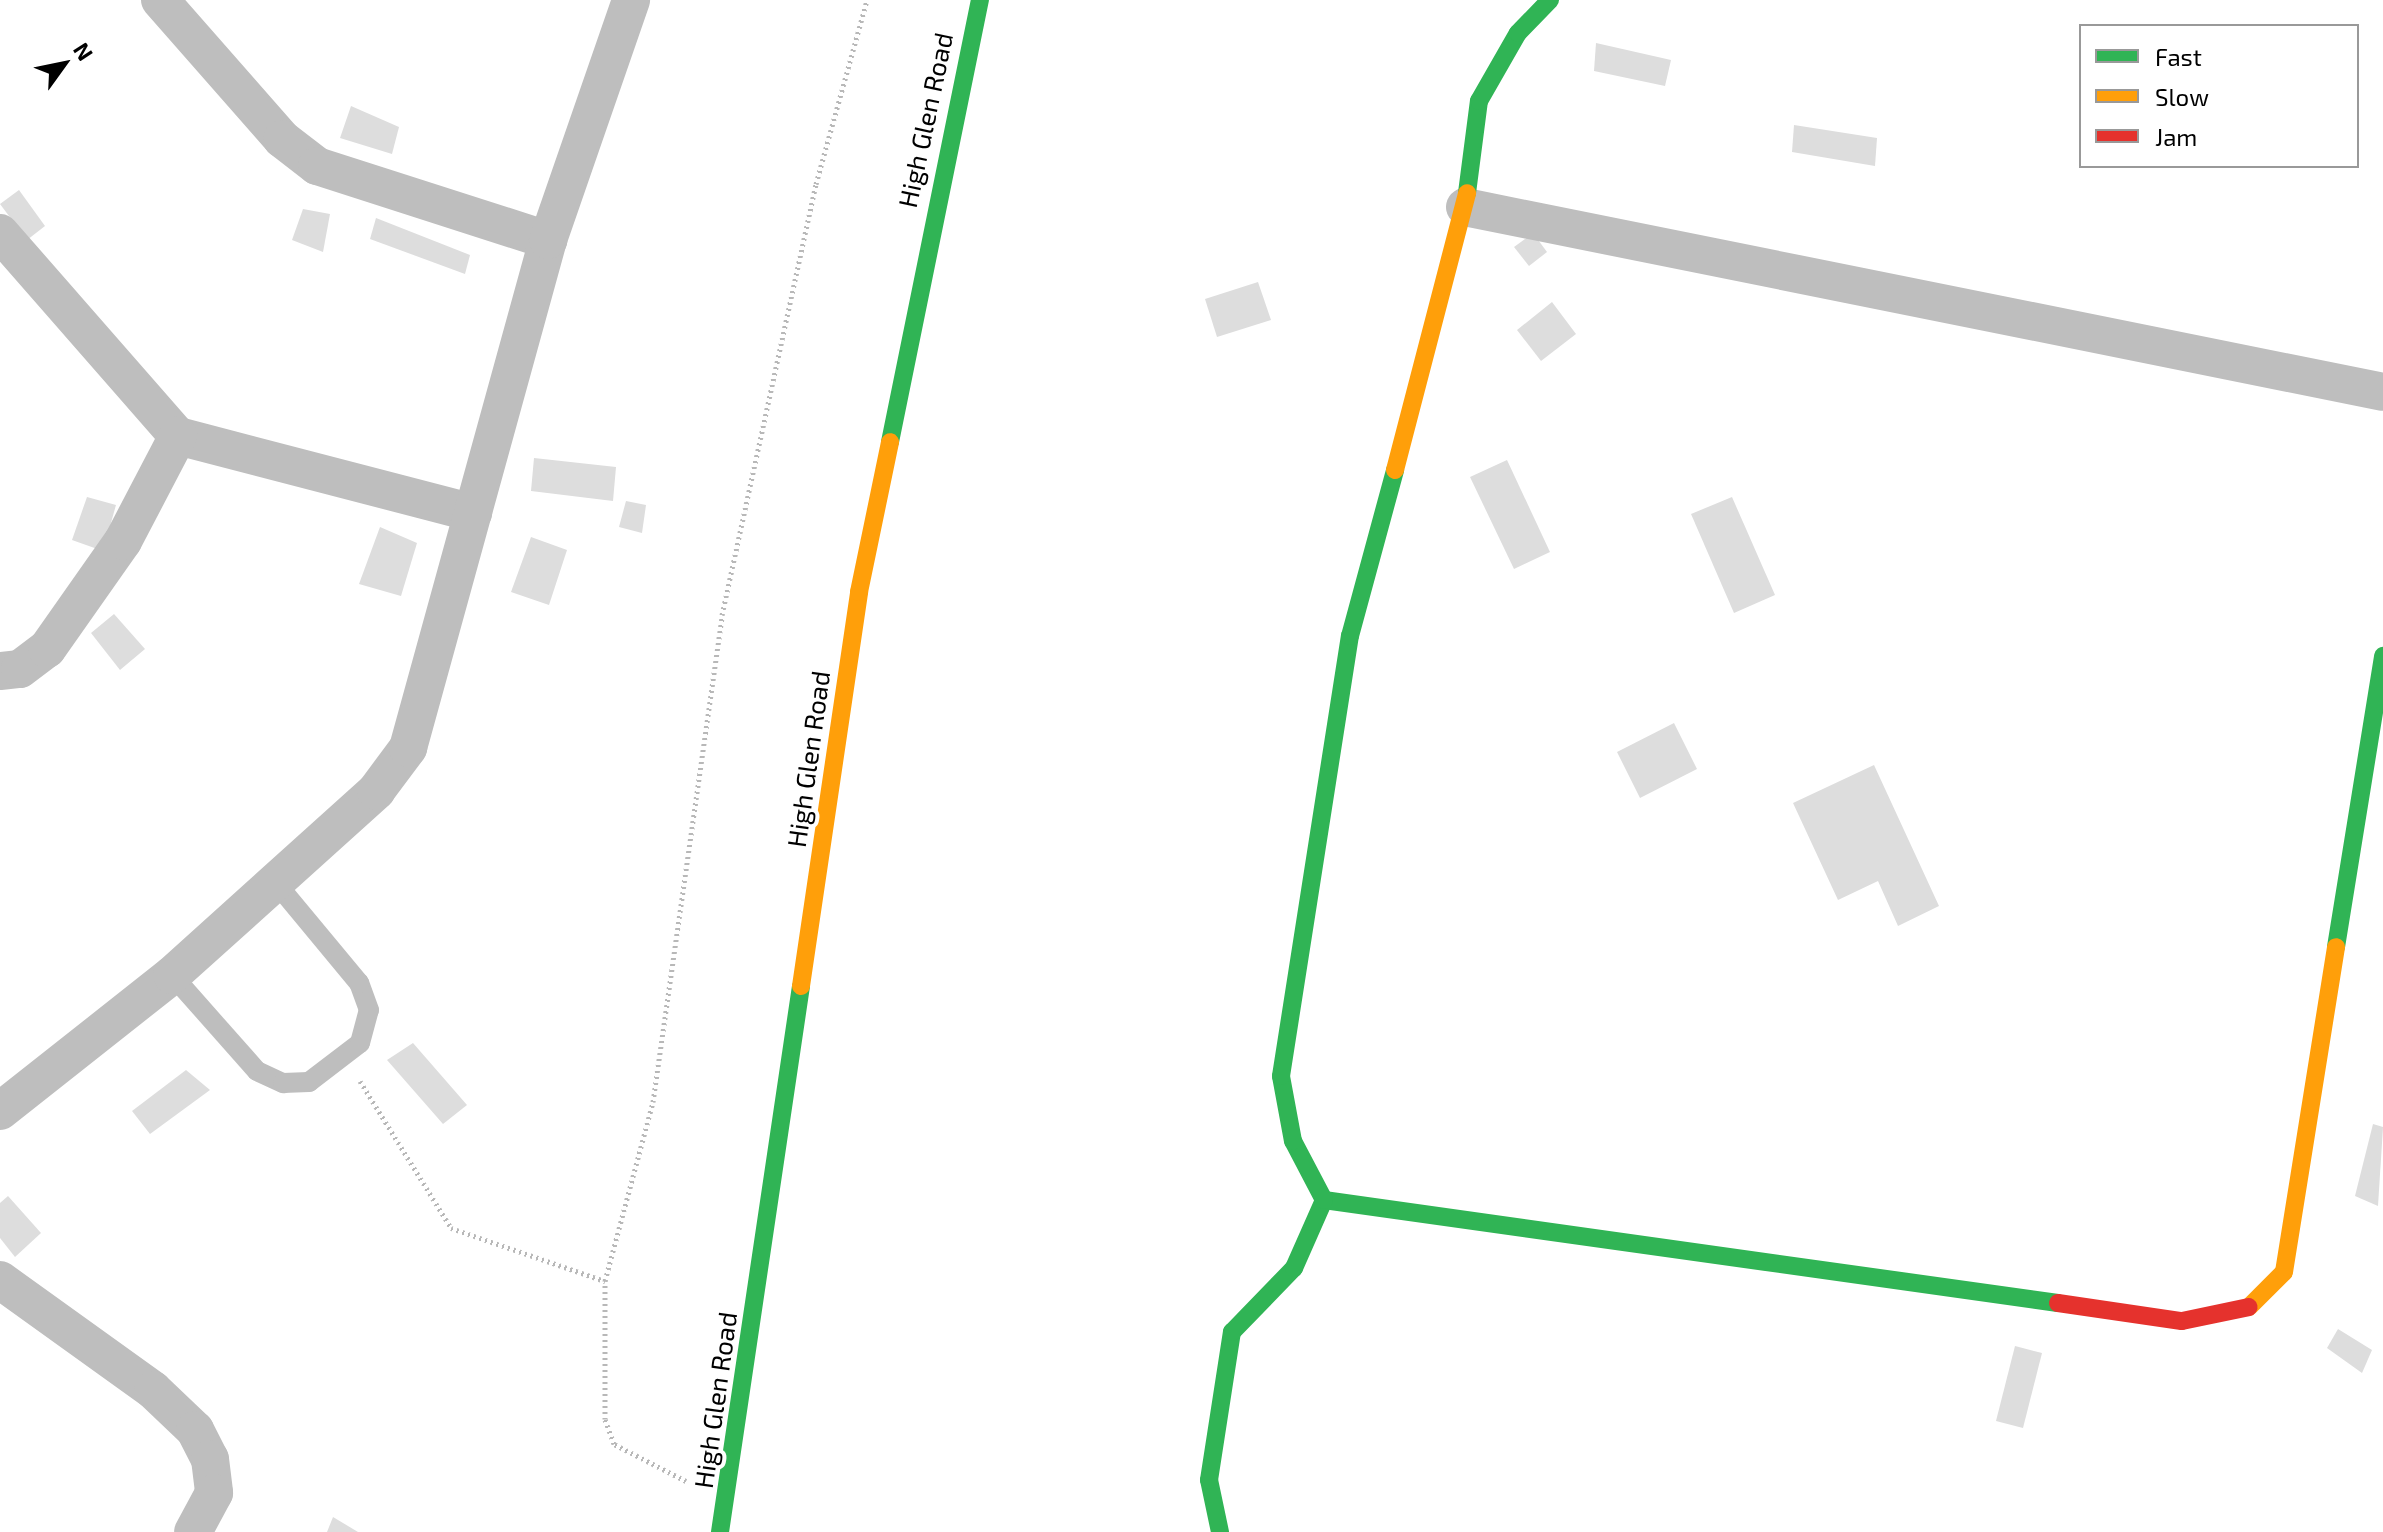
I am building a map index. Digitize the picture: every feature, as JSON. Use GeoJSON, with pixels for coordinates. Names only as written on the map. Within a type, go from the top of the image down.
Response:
{"type":"FeatureCollection","features":[{"type":"Feature","properties":{"kind":"street"},"geometry":{"type":"LineString","coordinates":[[160,0],[282,139],[317,166],[548,240]]}},
{"type":"Feature","properties":{"kind":"street"},"geometry":{"type":"LineString","coordinates":[[0,1111],[172,975],[376,791],[408,748],[548,240],[631,0]]}},
{"type":"Feature","properties":{"kind":"street","name":"High Glen Road"},"geometry":{"type":"LineString","coordinates":[[720,1532],[859,592],[980,0]]}},
{"type":"Feature","properties":{"kind":"street"},"geometry":{"type":"LineString","coordinates":[[1324,1200],[1293,1141],[1281,1076],[1350,636],[1465,207],[1479,101],[1518,33],[1550,0]]}},
{"type":"Feature","properties":{"kind":"street"},"geometry":{"type":"LineString","coordinates":[[1465,207],[2383,392]]}},
{"type":"Feature","properties":{"kind":"street"},"geometry":{"type":"LineString","coordinates":[[0,233],[178,436],[473,513]]}},
{"type":"Feature","properties":{"kind":"street"},"geometry":{"type":"LineString","coordinates":[[0,671],[20,669],[47,649],[123,541],[178,436]]}},
{"type":"Feature","properties":{"kind":"street"},"geometry":{"type":"LineString","coordinates":[[1324,1200],[2182,1321],[2226,1317],[2261,1302],[2284,1272],[2383,656]]}},
{"type":"Feature","properties":{"kind":"street"},"geometry":{"type":"LineString","coordinates":[[1220,1532],[1209,1480],[1232,1332],[1294,1268],[1324,1200]]}},
{"type":"Feature","properties":{"kind":"street"},"geometry":{"type":"LineString","coordinates":[[0,1280],[153,1390],[195,1430],[210,1459],[214,1493],[193,1532]]}},
{"type":"Feature","properties":{"kind":"lane"},"geometry":{"type":"LineString","coordinates":[[172,975],[257,1071],[283,1083],[309,1082],[360,1043],[369,1010],[359,983],[275,882]]}},
{"type":"Feature","properties":{"kind":"path"},"geometry":{"type":"LineString","coordinates":[[726,1501],[614,1444],[605,1419],[605,1281],[653,1102],[722,615],[816,184],[867,0]]}},
{"type":"Feature","properties":{"kind":"path"},"geometry":{"type":"LineString","coordinates":[[344,1055],[451,1228],[605,1281]]}},
{"type":"Feature","properties":{"kind":"building"},"geometry":{"type":"Polygon","coordinates":[[[1596,43],[1671,60],[1665,86],[1594,71],[1596,43]]]}},
{"type":"Feature","properties":{"kind":"building"},"geometry":{"type":"Polygon","coordinates":[[[351,106],[399,127],[392,154],[340,138],[351,106]]]}},
{"type":"Feature","properties":{"kind":"building"},"geometry":{"type":"Polygon","coordinates":[[[1794,125],[1877,138],[1875,166],[1792,152],[1794,125]]]}},
{"type":"Feature","properties":{"kind":"building"},"geometry":{"type":"Polygon","coordinates":[[[19,190],[45,226],[27,240],[0,204],[19,190]]]}},
{"type":"Feature","properties":{"kind":"building"},"geometry":{"type":"Polygon","coordinates":[[[303,209],[330,214],[323,252],[292,240],[303,209]]]}},
{"type":"Feature","properties":{"kind":"building"},"geometry":{"type":"Polygon","coordinates":[[[376,218],[470,255],[465,274],[370,239],[376,218]]]}},
{"type":"Feature","properties":{"kind":"building"},"geometry":{"type":"Polygon","coordinates":[[[1533,233],[1547,252],[1529,266],[1514,247],[1533,233]]]}},
{"type":"Feature","properties":{"kind":"building"},"geometry":{"type":"Polygon","coordinates":[[[1258,282],[1271,320],[1217,337],[1205,299],[1258,282]]]}},
{"type":"Feature","properties":{"kind":"building"},"geometry":{"type":"Polygon","coordinates":[[[1552,302],[1576,334],[1541,361],[1517,330],[1552,302]]]}},
{"type":"Feature","properties":{"kind":"building"},"geometry":{"type":"Polygon","coordinates":[[[534,458],[616,467],[613,501],[531,491],[534,458]]]}},
{"type":"Feature","properties":{"kind":"building"},"geometry":{"type":"Polygon","coordinates":[[[1507,460],[1550,552],[1514,569],[1470,477],[1507,460]]]}},
{"type":"Feature","properties":{"kind":"building"},"geometry":{"type":"Polygon","coordinates":[[[87,497],[116,505],[103,551],[72,540],[87,497]]]}},
{"type":"Feature","properties":{"kind":"building"},"geometry":{"type":"Polygon","coordinates":[[[1732,497],[1775,595],[1734,613],[1691,514],[1732,497]]]}},
{"type":"Feature","properties":{"kind":"building"},"geometry":{"type":"Polygon","coordinates":[[[626,501],[646,505],[642,533],[619,527],[626,501]]]}},
{"type":"Feature","properties":{"kind":"building"},"geometry":{"type":"Polygon","coordinates":[[[380,527],[417,543],[401,596],[359,584],[380,527]]]}},
{"type":"Feature","properties":{"kind":"building"},"geometry":{"type":"Polygon","coordinates":[[[531,537],[567,550],[549,605],[511,592],[531,537]]]}},
{"type":"Feature","properties":{"kind":"building"},"geometry":{"type":"Polygon","coordinates":[[[114,614],[145,649],[120,670],[91,633],[114,614]]]}},
{"type":"Feature","properties":{"kind":"building"},"geometry":{"type":"Polygon","coordinates":[[[1674,723],[1697,769],[1640,798],[1617,752],[1674,723]]]}},
{"type":"Feature","properties":{"kind":"building"},"geometry":{"type":"Polygon","coordinates":[[[1874,765],[1939,906],[1898,926],[1878,881],[1838,900],[1793,803],[1874,765]]]}},
{"type":"Feature","properties":{"kind":"building"},"geometry":{"type":"Polygon","coordinates":[[[413,1043],[467,1105],[443,1124],[387,1060],[413,1043]]]}},
{"type":"Feature","properties":{"kind":"building"},"geometry":{"type":"Polygon","coordinates":[[[186,1070],[210,1090],[150,1134],[132,1111],[186,1070]]]}},
{"type":"Feature","properties":{"kind":"building"},"geometry":{"type":"Polygon","coordinates":[[[2373,1124],[2383,1127],[2378,1206],[2355,1196],[2373,1124]]]}},
{"type":"Feature","properties":{"kind":"building"},"geometry":{"type":"Polygon","coordinates":[[[8,1196],[41,1233],[15,1257],[0,1238],[0,1203],[8,1196]]]}},
{"type":"Feature","properties":{"kind":"building"},"geometry":{"type":"Polygon","coordinates":[[[2338,1329],[2372,1350],[2362,1373],[2327,1348],[2338,1329]]]}},
{"type":"Feature","properties":{"kind":"building"},"geometry":{"type":"Polygon","coordinates":[[[2015,1346],[2042,1353],[2023,1428],[1996,1421],[2015,1346]]]}},
{"type":"Feature","properties":{"kind":"building"},"geometry":{"type":"Polygon","coordinates":[[[333,1517],[358,1532],[327,1532],[333,1517]]]}},
{"type":"Feature","properties":{"kind":"traffic: fast"},"geometry":{"type":"LineString","coordinates":[[890,442],[980,0]]}},
{"type":"Feature","properties":{"kind":"traffic: fast"},"geometry":{"type":"LineString","coordinates":[[1467,193],[1479,101],[1518,33],[1550,0]]}},
{"type":"Feature","properties":{"kind":"traffic: fast"},"geometry":{"type":"LineString","coordinates":[[1220,1532],[1209,1480],[1232,1332],[1294,1268],[1324,1200],[1293,1141],[1281,1076],[1350,636],[1395,470]]}},
{"type":"Feature","properties":{"kind":"traffic: fast"},"geometry":{"type":"LineString","coordinates":[[2336,947],[2383,656]]}},
{"type":"Feature","properties":{"kind":"traffic: fast"},"geometry":{"type":"LineString","coordinates":[[720,1532],[801,986]]}},
{"type":"Feature","properties":{"kind":"traffic: fast"},"geometry":{"type":"LineString","coordinates":[[1324,1200],[2058,1303]]}},
{"type":"Feature","properties":{"kind":"traffic: slow"},"geometry":{"type":"LineString","coordinates":[[1395,470],[1467,193]]}},
{"type":"Feature","properties":{"kind":"traffic: slow"},"geometry":{"type":"LineString","coordinates":[[801,986],[859,592],[890,442]]}},
{"type":"Feature","properties":{"kind":"traffic: slow"},"geometry":{"type":"LineString","coordinates":[[2249,1307],[2284,1272],[2336,947]]}},
{"type":"Feature","properties":{"kind":"traffic: jam"},"geometry":{"type":"LineString","coordinates":[[2058,1303],[2182,1321],[2249,1307]]}}]}
